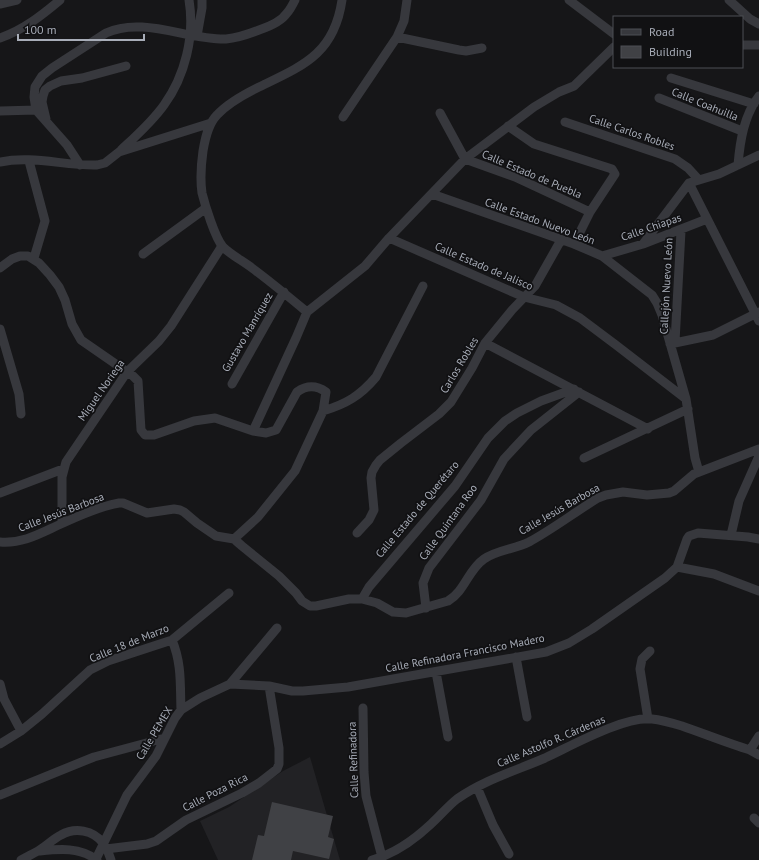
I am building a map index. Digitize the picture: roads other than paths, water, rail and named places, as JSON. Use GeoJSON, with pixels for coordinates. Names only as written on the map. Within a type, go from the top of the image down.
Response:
{"type":"FeatureCollection","features":[{"type":"Feature","properties":{"kind":"street"},"geometry":{"type":"LineString","coordinates":[[0,4],[17,0]]}},
{"type":"Feature","properties":{"kind":"street"},"geometry":{"type":"LineString","coordinates":[[0,38],[19,30],[32,22],[60,0]]}},
{"type":"Feature","properties":{"kind":"street"},"geometry":{"type":"LineString","coordinates":[[189,0],[194,36]]}},
{"type":"Feature","properties":{"kind":"street"},"geometry":{"type":"LineString","coordinates":[[0,162],[12,160],[97,165],[105,163],[119,152],[155,117],[170,97],[194,36],[202,8],[202,0]]}},
{"type":"Feature","properties":{"kind":"street"},"geometry":{"type":"LineString","coordinates":[[80,165],[70,150],[36,110],[34,97],[35,87],[42,76],[52,68],[114,29],[134,27],[194,36],[226,38],[249,34],[271,26],[287,14],[295,0]]}},
{"type":"Feature","properties":{"kind":"street"},"geometry":{"type":"LineString","coordinates":[[307,312],[284,292],[222,246],[206,208],[202,189],[201,172],[205,140],[216,115],[239,97],[297,68],[313,58],[332,34],[340,15],[342,0]]}},
{"type":"Feature","properties":{"kind":"street"},"geometry":{"type":"LineString","coordinates":[[343,117],[397,37],[404,21],[407,0]]}},
{"type":"Feature","properties":{"kind":"street"},"geometry":{"type":"LineString","coordinates":[[569,0],[613,33]]}},
{"type":"Feature","properties":{"kind":"street"},"geometry":{"type":"LineString","coordinates":[[729,0],[750,19],[759,24]]}},
{"type":"Feature","properties":{"kind":"street"},"geometry":{"type":"LineString","coordinates":[[397,37],[459,50],[482,48]]}},
{"type":"Feature","properties":{"kind":"street"},"geometry":{"type":"LineString","coordinates":[[743,45],[759,44]]}},
{"type":"Feature","properties":{"kind":"street"},"geometry":{"type":"LineString","coordinates":[[253,431],[307,312],[365,266],[388,238],[465,158],[534,107],[559,92],[574,86],[613,48]]}},
{"type":"Feature","properties":{"kind":"street"},"geometry":{"type":"LineString","coordinates":[[46,121],[42,102],[45,90],[50,86],[61,81],[82,78],[126,66]]}},
{"type":"Feature","properties":{"kind":"street"},"geometry":{"type":"LineString","coordinates":[[671,78],[754,104]]}},
{"type":"Feature","properties":{"kind":"street"},"geometry":{"type":"LineString","coordinates":[[738,165],[744,125],[759,96]]}},
{"type":"Feature","properties":{"kind":"street","name":"Calle Coahuilla"},"geometry":{"type":"LineString","coordinates":[[658,98],[742,132]]}},
{"type":"Feature","properties":{"kind":"street"},"geometry":{"type":"LineString","coordinates":[[0,111],[36,110]]}},
{"type":"Feature","properties":{"kind":"street"},"geometry":{"type":"LineString","coordinates":[[440,114],[465,158]]}},
{"type":"Feature","properties":{"kind":"street"},"geometry":{"type":"LineString","coordinates":[[119,152],[212,122]]}},
{"type":"Feature","properties":{"kind":"street","name":"Calle Carlos Robles"},"geometry":{"type":"LineString","coordinates":[[565,122],[675,159],[688,168],[699,180]]}},
{"type":"Feature","properties":{"kind":"street"},"geometry":{"type":"LineString","coordinates":[[508,126],[534,144],[612,169],[615,174],[590,212],[574,244]]}},
{"type":"Feature","properties":{"kind":"street"},"geometry":{"type":"LineString","coordinates":[[643,244],[689,183],[719,174],[759,155]]}},
{"type":"Feature","properties":{"kind":"street","name":"Calle Estado de Puebla"},"geometry":{"type":"LineString","coordinates":[[465,158],[522,180],[590,212]]}},
{"type":"Feature","properties":{"kind":"street"},"geometry":{"type":"LineString","coordinates":[[29,161],[46,221],[34,258]]}},
{"type":"Feature","properties":{"kind":"street"},"geometry":{"type":"LineString","coordinates":[[672,343],[713,335],[758,316],[689,183]]}},
{"type":"Feature","properties":{"kind":"street","name":"Calle Estado Nuevo León"},"geometry":{"type":"LineString","coordinates":[[432,194],[574,244],[602,256],[652,295],[657,303],[672,343],[688,409],[695,458],[699,472]]}},
{"type":"Feature","properties":{"kind":"street"},"geometry":{"type":"LineString","coordinates":[[143,254],[206,208]]}},
{"type":"Feature","properties":{"kind":"street","name":"Calle Chiapas"},"geometry":{"type":"LineString","coordinates":[[602,256],[643,244],[707,220]]}},
{"type":"Feature","properties":{"kind":"street","name":"Callejón Nuevo León"},"geometry":{"type":"LineString","coordinates":[[672,343],[681,230]]}},
{"type":"Feature","properties":{"kind":"street","name":"Calle Estado de Jalisco"},"geometry":{"type":"LineString","coordinates":[[388,238],[524,297],[556,305],[580,318],[686,400]]}},
{"type":"Feature","properties":{"kind":"street","name":"Carlos Robles"},"geometry":{"type":"LineString","coordinates":[[357,533],[369,520],[374,510],[371,478],[372,472],[380,460],[439,414],[451,402],[472,368],[485,343],[508,314],[534,286],[561,240]]}},
{"type":"Feature","properties":{"kind":"street","name":"Miguel Noriega"},"geometry":{"type":"LineString","coordinates":[[62,523],[63,469],[66,462],[127,372],[159,341],[171,326],[222,246]]}},
{"type":"Feature","properties":{"kind":"street"},"geometry":{"type":"LineString","coordinates":[[0,268],[12,259],[20,256],[34,258],[40,263],[50,275],[65,300],[72,324],[81,340],[138,381],[141,430],[144,435],[154,435],[194,421],[215,418],[253,431],[266,433],[276,430],[298,392],[303,388],[312,386],[326,392],[322,411],[295,471],[258,516],[234,539]]}},
{"type":"Feature","properties":{"kind":"street"},"geometry":{"type":"LineString","coordinates":[[322,411],[336,407],[351,400],[368,387],[376,377],[422,286]]}},
{"type":"Feature","properties":{"kind":"street","name":"Gustavo Manríquez"},"geometry":{"type":"LineString","coordinates":[[232,384],[284,292]]}},
{"type":"Feature","properties":{"kind":"street"},"geometry":{"type":"LineString","coordinates":[[0,332],[20,394],[21,414]]}},
{"type":"Feature","properties":{"kind":"street"},"geometry":{"type":"LineString","coordinates":[[485,343],[648,429]]}},
{"type":"Feature","properties":{"kind":"street","name":"Calle Estado de Querétaro"},"geometry":{"type":"LineString","coordinates":[[362,599],[369,587],[455,486],[488,438],[505,421],[541,401],[576,390]]}},
{"type":"Feature","properties":{"kind":"street","name":"Calle Quintana Roo"},"geometry":{"type":"LineString","coordinates":[[426,608],[423,582],[428,568],[481,500],[504,459],[531,430],[576,390]]}},
{"type":"Feature","properties":{"kind":"street"},"geometry":{"type":"LineString","coordinates":[[584,458],[688,409]]}},
{"type":"Feature","properties":{"kind":"street","name":"Calle Jesús Barbosa"},"geometry":{"type":"LineString","coordinates":[[0,542],[22,541],[62,523],[115,504],[123,503],[147,513],[174,509],[180,510],[197,524],[216,536],[234,539],[279,576],[306,605],[316,606],[349,599],[362,599],[377,603],[398,614],[411,613],[448,600],[457,595],[474,568],[485,559],[491,555],[529,542],[598,498],[623,492],[647,495],[669,493],[674,491],[694,474],[759,449]]}},
{"type":"Feature","properties":{"kind":"street"},"geometry":{"type":"LineString","coordinates":[[732,535],[739,501],[756,463]]}},
{"type":"Feature","properties":{"kind":"street"},"geometry":{"type":"LineString","coordinates":[[0,493],[63,469]]}},
{"type":"Feature","properties":{"kind":"street"},"geometry":{"type":"LineString","coordinates":[[759,539],[732,535],[698,533],[689,536],[677,567],[714,574],[759,591]]}},
{"type":"Feature","properties":{"kind":"street","name":"Calle Refinadora Francisco Madero"},"geometry":{"type":"LineString","coordinates":[[230,684],[269,686],[292,691],[320,690],[348,687],[546,652],[569,643],[592,629],[659,582],[677,567]]}},
{"type":"Feature","properties":{"kind":"street","name":"Calle 18 de Marzo"},"geometry":{"type":"LineString","coordinates":[[0,744],[42,714],[83,676],[98,665],[172,640],[229,593]]}},
{"type":"Feature","properties":{"kind":"street","name":"Calle PEMEX"},"geometry":{"type":"LineString","coordinates":[[97,859],[105,846],[127,795],[156,756],[181,710],[200,698],[230,684],[277,628]]}},
{"type":"Feature","properties":{"kind":"street"},"geometry":{"type":"LineString","coordinates":[[172,640],[178,653],[180,665],[181,710]]}},
{"type":"Feature","properties":{"kind":"street"},"geometry":{"type":"LineString","coordinates":[[648,719],[640,669],[642,659],[650,651]]}},
{"type":"Feature","properties":{"kind":"street"},"geometry":{"type":"LineString","coordinates":[[516,657],[527,717]]}},
{"type":"Feature","properties":{"kind":"street"},"geometry":{"type":"LineString","coordinates":[[436,672],[448,737]]}},
{"type":"Feature","properties":{"kind":"street"},"geometry":{"type":"LineString","coordinates":[[0,684],[4,699],[21,730]]}},
{"type":"Feature","properties":{"kind":"street","name":"Calle Poza Rica"},"geometry":{"type":"LineString","coordinates":[[105,846],[147,844],[156,841],[186,820],[242,793],[259,783],[276,770],[279,764],[279,748],[269,686]]}},
{"type":"Feature","properties":{"kind":"street","name":"Calle Refinadora"},"geometry":{"type":"LineString","coordinates":[[363,708],[366,796],[382,857]]}},
{"type":"Feature","properties":{"kind":"street","name":"Calle Astolfo R. Cárdenas"},"geometry":{"type":"LineString","coordinates":[[372,860],[382,857],[412,840],[456,800],[477,787],[494,778],[620,724],[631,721],[648,719],[666,722],[750,750],[759,755]]}},
{"type":"Feature","properties":{"kind":"street"},"geometry":{"type":"LineString","coordinates":[[750,750],[759,736]]}},
{"type":"Feature","properties":{"kind":"street"},"geometry":{"type":"LineString","coordinates":[[0,795],[94,757],[165,738]]}},
{"type":"Feature","properties":{"kind":"street"},"geometry":{"type":"LineString","coordinates":[[477,787],[493,825],[509,854]]}},
{"type":"Feature","properties":{"kind":"street"},"geometry":{"type":"LineString","coordinates":[[67,849],[71,831]]}},
{"type":"Feature","properties":{"kind":"street"},"geometry":{"type":"LineString","coordinates":[[21,860],[38,851],[61,835],[71,831],[82,831],[90,832],[97,837],[105,846],[112,860]]}},
{"type":"Feature","properties":{"kind":"street"},"geometry":{"type":"LineString","coordinates":[[38,851],[67,849],[87,854],[97,859]]}}]}
